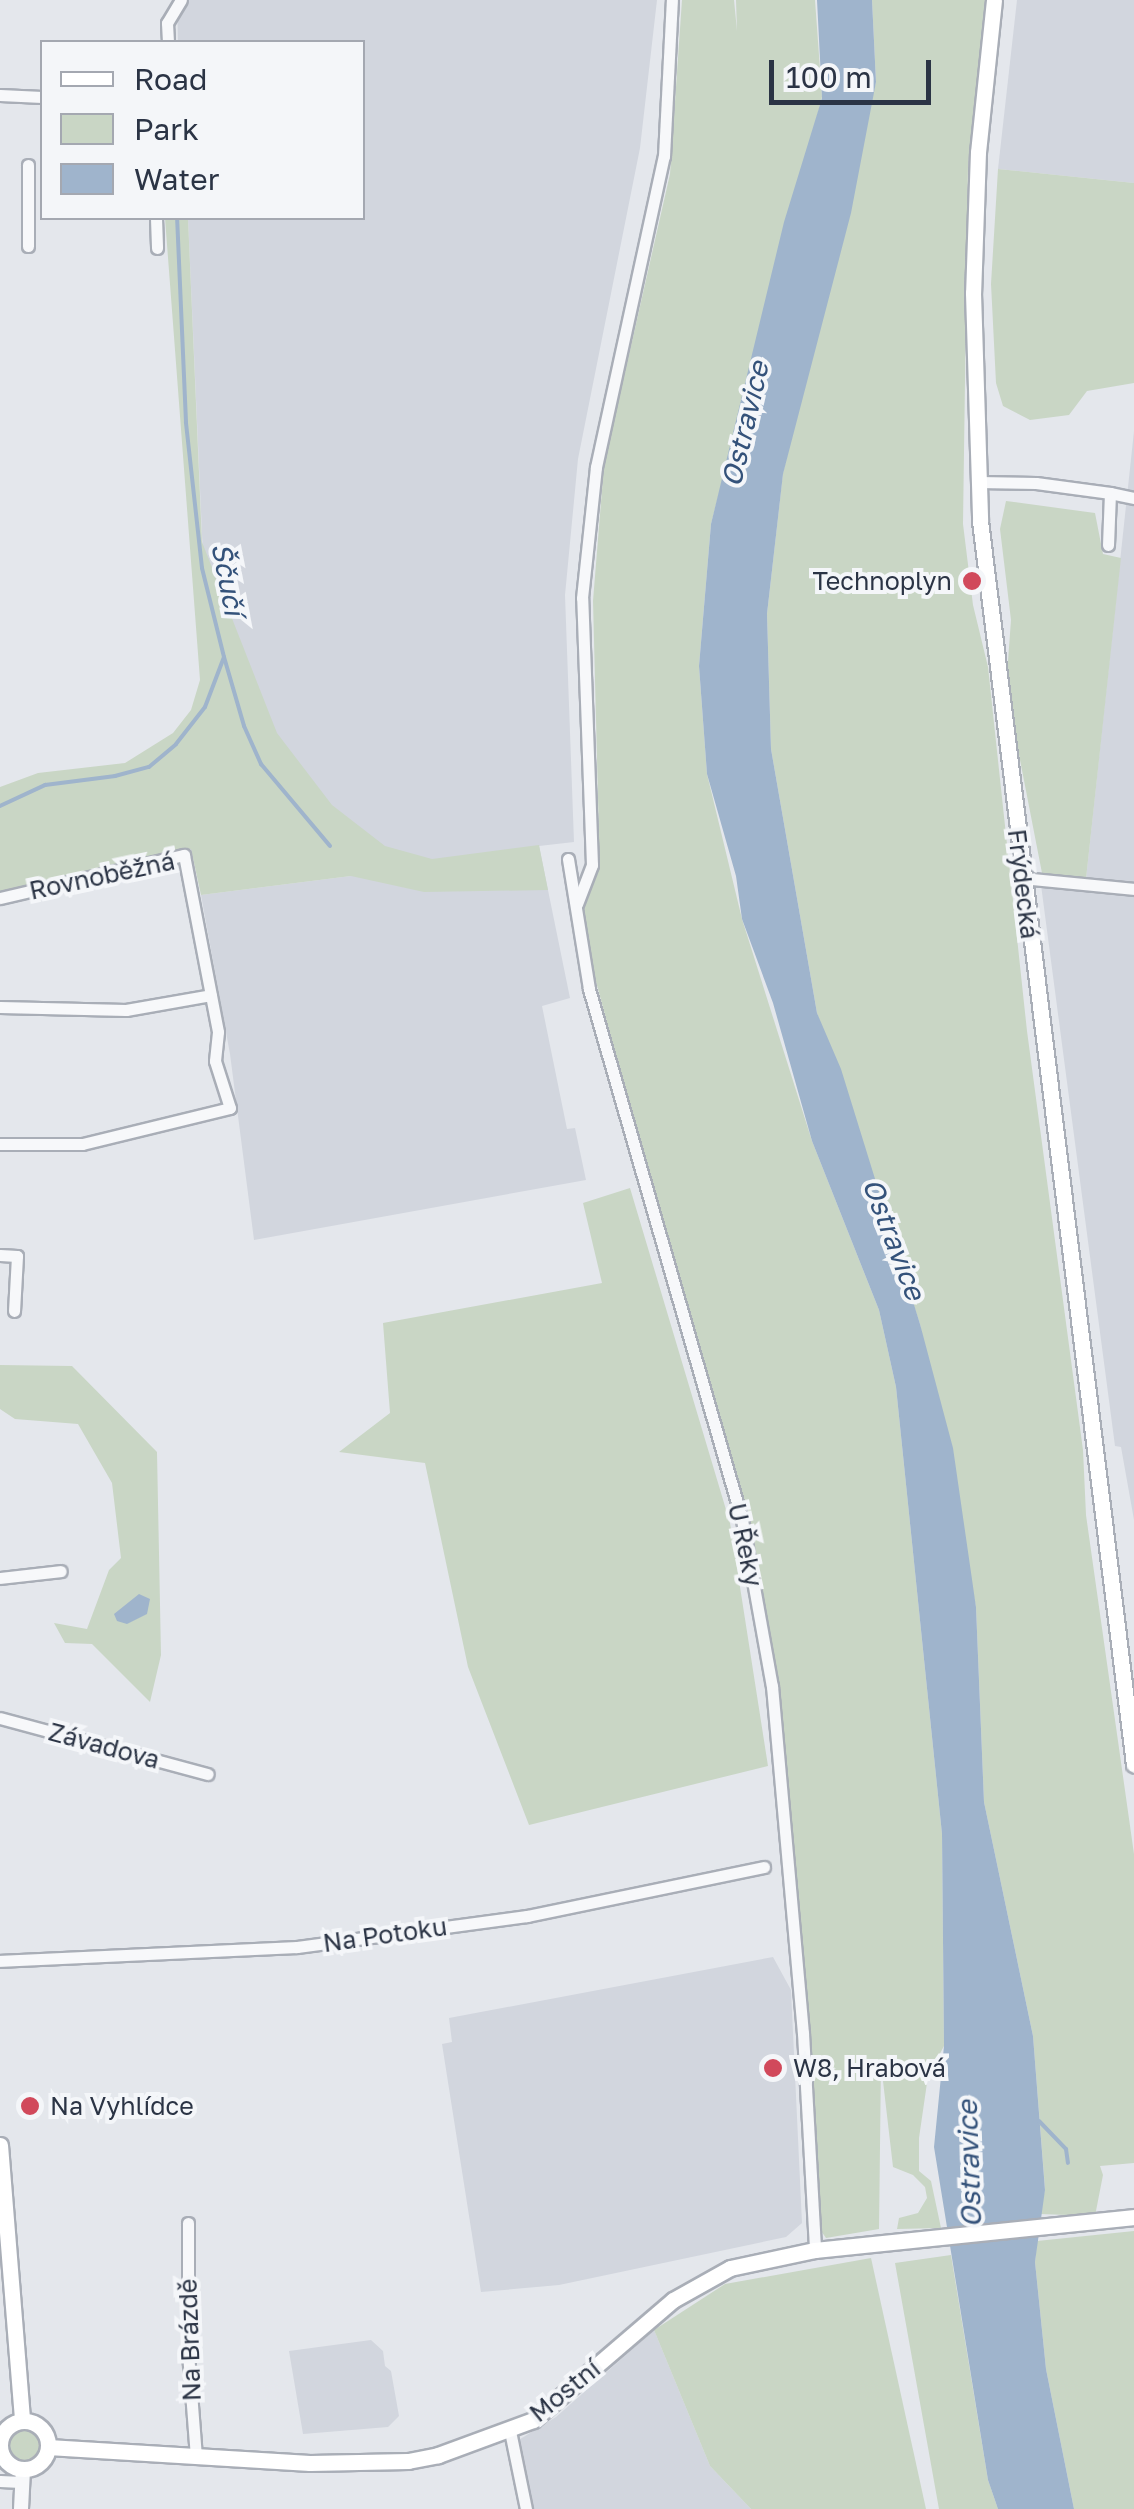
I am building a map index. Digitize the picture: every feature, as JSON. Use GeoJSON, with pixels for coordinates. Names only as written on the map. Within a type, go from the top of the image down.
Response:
{"type":"FeatureCollection","features":[{"type":"Feature","properties":{"kind":"main road","name":"Frýdecká"},"geometry":{"type":"LineString","coordinates":[[994,0],[978,152],[973,293],[978,482],[1022,878],[1134,1764]]}},
{"type":"Feature","properties":{"kind":"main road"},"geometry":{"type":"LineString","coordinates":[[0,2146],[6,2302],[22,2421]]}},
{"type":"Feature","properties":{"kind":"main road","name":"Mostní"},"geometry":{"type":"LineString","coordinates":[[48,2447],[310,2463],[408,2461],[465,2448],[532,2420],[672,2300],[730,2268],[815,2250],[1134,2216]]}},
{"type":"Feature","properties":{"kind":"main road"},"geometry":{"type":"LineString","coordinates":[[22,2421],[42,2429],[48,2447],[40,2463],[22,2475],[8,2462],[0,2445],[7,2428],[22,2421]]}},
{"type":"Feature","properties":{"kind":"street"},"geometry":{"type":"LineString","coordinates":[[168,40],[167,22],[181,0]]}},
{"type":"Feature","properties":{"kind":"street"},"geometry":{"type":"LineString","coordinates":[[576,908],[592,866],[582,598],[596,467],[664,156],[672,0]]}},
{"type":"Feature","properties":{"kind":"street"},"geometry":{"type":"LineString","coordinates":[[0,96],[40,98]]}},
{"type":"Feature","properties":{"kind":"street"},"geometry":{"type":"LineString","coordinates":[[28,164],[28,246]]}},
{"type":"Feature","properties":{"kind":"street"},"geometry":{"type":"LineString","coordinates":[[28,205],[40,205]]}},
{"type":"Feature","properties":{"kind":"street"},"geometry":{"type":"LineString","coordinates":[[156,220],[158,248]]}},
{"type":"Feature","properties":{"kind":"street"},"geometry":{"type":"LineString","coordinates":[[978,482],[1059,485],[1134,498]]}},
{"type":"Feature","properties":{"kind":"street"},"geometry":{"type":"LineString","coordinates":[[1108,545],[1110,493]]}},
{"type":"Feature","properties":{"kind":"street","name":"Rovnoběžná"},"geometry":{"type":"LineString","coordinates":[[0,898],[184,855],[212,995]]}},
{"type":"Feature","properties":{"kind":"street","name":"U Řeky"},"geometry":{"type":"LineString","coordinates":[[568,859],[589,989],[742,1520],[772,1686],[803,2033],[815,2250]]}},
{"type":"Feature","properties":{"kind":"street"},"geometry":{"type":"LineString","coordinates":[[1022,878],[1134,889]]}},
{"type":"Feature","properties":{"kind":"street"},"geometry":{"type":"LineString","coordinates":[[0,1007],[126,1010],[212,995],[218,1032],[215,1060],[230,1108],[82,1144],[0,1144]]}},
{"type":"Feature","properties":{"kind":"street"},"geometry":{"type":"LineString","coordinates":[[0,1256],[17,1256],[14,1311]]}},
{"type":"Feature","properties":{"kind":"street"},"geometry":{"type":"LineString","coordinates":[[0,1578],[61,1571]]}},
{"type":"Feature","properties":{"kind":"street","name":"Závadova"},"geometry":{"type":"LineString","coordinates":[[0,1718],[208,1774]]}},
{"type":"Feature","properties":{"kind":"street","name":"Na Potoku"},"geometry":{"type":"LineString","coordinates":[[0,1961],[297,1948],[527,1916],[764,1867]]}},
{"type":"Feature","properties":{"kind":"street","name":"Na Brázdě"},"geometry":{"type":"LineString","coordinates":[[188,2223],[188,2353],[196,2457]]}},
{"type":"Feature","properties":{"kind":"street"},"geometry":{"type":"LineString","coordinates":[[510,2431],[526,2509]]}},
{"type":"Feature","properties":{"kind":"street"},"geometry":{"type":"LineString","coordinates":[[0,2482],[22,2475],[21,2509]]}},
{"type":"Feature","properties":{"kind":"shaded area"},"geometry":{"type":"Polygon","coordinates":[[[177,0],[657,0],[640,148],[578,459],[565,595],[574,842],[539,846],[570,998],[542,1006],[567,1129],[575,1128],[586,1180],[254,1240],[230,1054],[201,895],[351,876],[285,803],[204,579],[188,220],[365,220],[365,40],[178,40],[177,0]]]}},
{"type":"Feature","properties":{"kind":"shaded area"},"geometry":{"type":"Polygon","coordinates":[[[1017,0],[1134,0],[1134,183],[998,169],[1017,0]]]}},
{"type":"Feature","properties":{"kind":"shaded area"},"geometry":{"type":"Polygon","coordinates":[[[1134,431],[1134,884],[1086,879],[1134,431]]]}},
{"type":"Feature","properties":{"kind":"shaded area"},"geometry":{"type":"Polygon","coordinates":[[[1041,885],[1134,895],[1134,1520],[1121,1447],[1115,1446],[1041,885]]]}},
{"type":"Feature","properties":{"kind":"shaded area"},"geometry":{"type":"Polygon","coordinates":[[[773,1957],[791,1990],[802,2223],[786,2237],[559,2285],[481,2292],[442,2044],[452,2042],[449,2018],[773,1957]]]}},
{"type":"Feature","properties":{"kind":"shaded area"},"geometry":{"type":"Polygon","coordinates":[[[654,2330],[710,2466],[751,2509],[534,2509],[517,2441],[556,2417],[654,2330]]]}},
{"type":"Feature","properties":{"kind":"shaded area"},"geometry":{"type":"Polygon","coordinates":[[[371,2340],[383,2351],[385,2366],[391,2371],[399,2416],[388,2427],[303,2434],[289,2351],[371,2340]]]}},
{"type":"Feature","properties":{"kind":"green space"},"geometry":{"type":"Polygon","coordinates":[[[682,0],[734,0],[737,31],[736,0],[815,0],[822,97],[711,524],[699,666],[707,774],[742,919],[812,1141],[879,1310],[896,1387],[942,1834],[944,2046],[928,2076],[919,2138],[919,2171],[931,2181],[941,2228],[897,2229],[899,2218],[918,2213],[927,2198],[925,2187],[913,2175],[893,2167],[881,2064],[879,2229],[826,2238],[819,2228],[772,1686],[742,1520],[576,908],[587,897],[585,850],[599,837],[593,601],[604,465],[670,174],[682,0]]]}},
{"type":"Feature","properties":{"kind":"green space"},"geometry":{"type":"Polygon","coordinates":[[[872,0],[986,0],[968,166],[963,524],[973,605],[988,667],[1027,1031],[1083,1450],[1086,1515],[1134,1854],[1134,2163],[1100,2166],[1103,2175],[1095,2216],[1040,2214],[1045,2189],[1033,2036],[984,1802],[976,1607],[920,1324],[817,1013],[771,749],[767,614],[783,473],[876,82],[872,0]]]}},
{"type":"Feature","properties":{"kind":"green space"},"geometry":{"type":"Polygon","coordinates":[[[998,169],[1134,183],[1134,383],[1087,391],[1069,415],[1030,420],[1003,406],[996,383],[991,284],[998,169]]]}},
{"type":"Feature","properties":{"kind":"green space"},"geometry":{"type":"Polygon","coordinates":[[[165,220],[188,220],[202,542],[277,733],[332,805],[385,846],[432,859],[539,845],[548,890],[424,892],[351,876],[201,895],[191,849],[0,894],[0,787],[38,773],[125,763],[173,733],[191,710],[200,680],[165,220]]]}},
{"type":"Feature","properties":{"kind":"green space"},"geometry":{"type":"Polygon","coordinates":[[[1006,501],[1095,513],[1103,554],[1121,558],[1086,879],[1042,873],[1006,688],[1011,620],[1000,529],[1006,501]]]}},
{"type":"Feature","properties":{"kind":"green space"},"geometry":{"type":"Polygon","coordinates":[[[630,1188],[730,1523],[768,1766],[529,1825],[468,1667],[425,1463],[339,1452],[390,1413],[383,1323],[602,1283],[583,1203],[630,1188]]]}},
{"type":"Feature","properties":{"kind":"green space"},"geometry":{"type":"Polygon","coordinates":[[[0,1365],[72,1366],[157,1452],[161,1655],[150,1702],[92,1644],[65,1643],[54,1623],[87,1629],[109,1570],[121,1558],[112,1483],[78,1424],[15,1419],[0,1409],[0,1365]]]}},
{"type":"Feature","properties":{"kind":"green space"},"geometry":{"type":"Polygon","coordinates":[[[1134,2231],[1134,2509],[1074,2509],[1046,2369],[1035,2262],[1037,2241],[1134,2231]]]}},
{"type":"Feature","properties":{"kind":"green space"},"geometry":{"type":"Polygon","coordinates":[[[951,2255],[988,2480],[998,2509],[939,2509],[895,2263],[951,2255]]]}},
{"type":"Feature","properties":{"kind":"green space"},"geometry":{"type":"Polygon","coordinates":[[[871,2258],[926,2509],[751,2509],[710,2466],[654,2330],[725,2284],[871,2258]]]}},
{"type":"Feature","properties":{"kind":"green space"},"geometry":{"type":"Polygon","coordinates":[[[25,2427],[37,2432],[42,2444],[37,2456],[25,2461],[13,2456],[8,2444],[13,2432],[25,2427]]]}},
{"type":"Feature","properties":{"kind":"water","name":"Ostravice"},"geometry":{"type":"Polygon","coordinates":[[[817,0],[872,0],[876,82],[851,213],[783,474],[767,614],[771,749],[817,1013],[841,1069],[920,1324],[953,1448],[976,1607],[984,1802],[1033,2036],[1045,2190],[1035,2262],[1046,2369],[1074,2509],[998,2509],[988,2480],[934,2147],[944,2046],[942,1834],[896,1387],[879,1310],[812,1141],[773,1003],[742,919],[736,876],[707,774],[699,666],[711,524],[784,222],[822,98],[817,0]]]}},
{"type":"Feature","properties":{"kind":"water"},"geometry":{"type":"Polygon","coordinates":[[[139,1594],[150,1599],[147,1614],[127,1624],[117,1621],[114,1614],[139,1594]]]}},
{"type":"Feature","properties":{"kind":"waterway","name":"Ščučí"},"geometry":{"type":"LineString","coordinates":[[0,806],[45,785],[115,776],[149,767],[176,744],[205,707],[224,657],[202,568],[186,422],[177,220]]}},
{"type":"Feature","properties":{"kind":"waterway"},"geometry":{"type":"LineString","coordinates":[[224,657],[244,726],[261,764],[330,846]]}},
{"type":"Feature","properties":{"kind":"waterway"},"geometry":{"type":"LineString","coordinates":[[1039,2121],[1066,2149],[1068,2163]]}},
{"type":"Feature","properties":{"kind":"place","name":"Technoplyn"},"geometry":{"type":"Point","coordinates":[972,581]}},
{"type":"Feature","properties":{"kind":"place","name":"W8, Hrabová"},"geometry":{"type":"Point","coordinates":[773,2068]}},
{"type":"Feature","properties":{"kind":"place","name":"Na Vyhlídce"},"geometry":{"type":"Point","coordinates":[30,2106]}}]}
